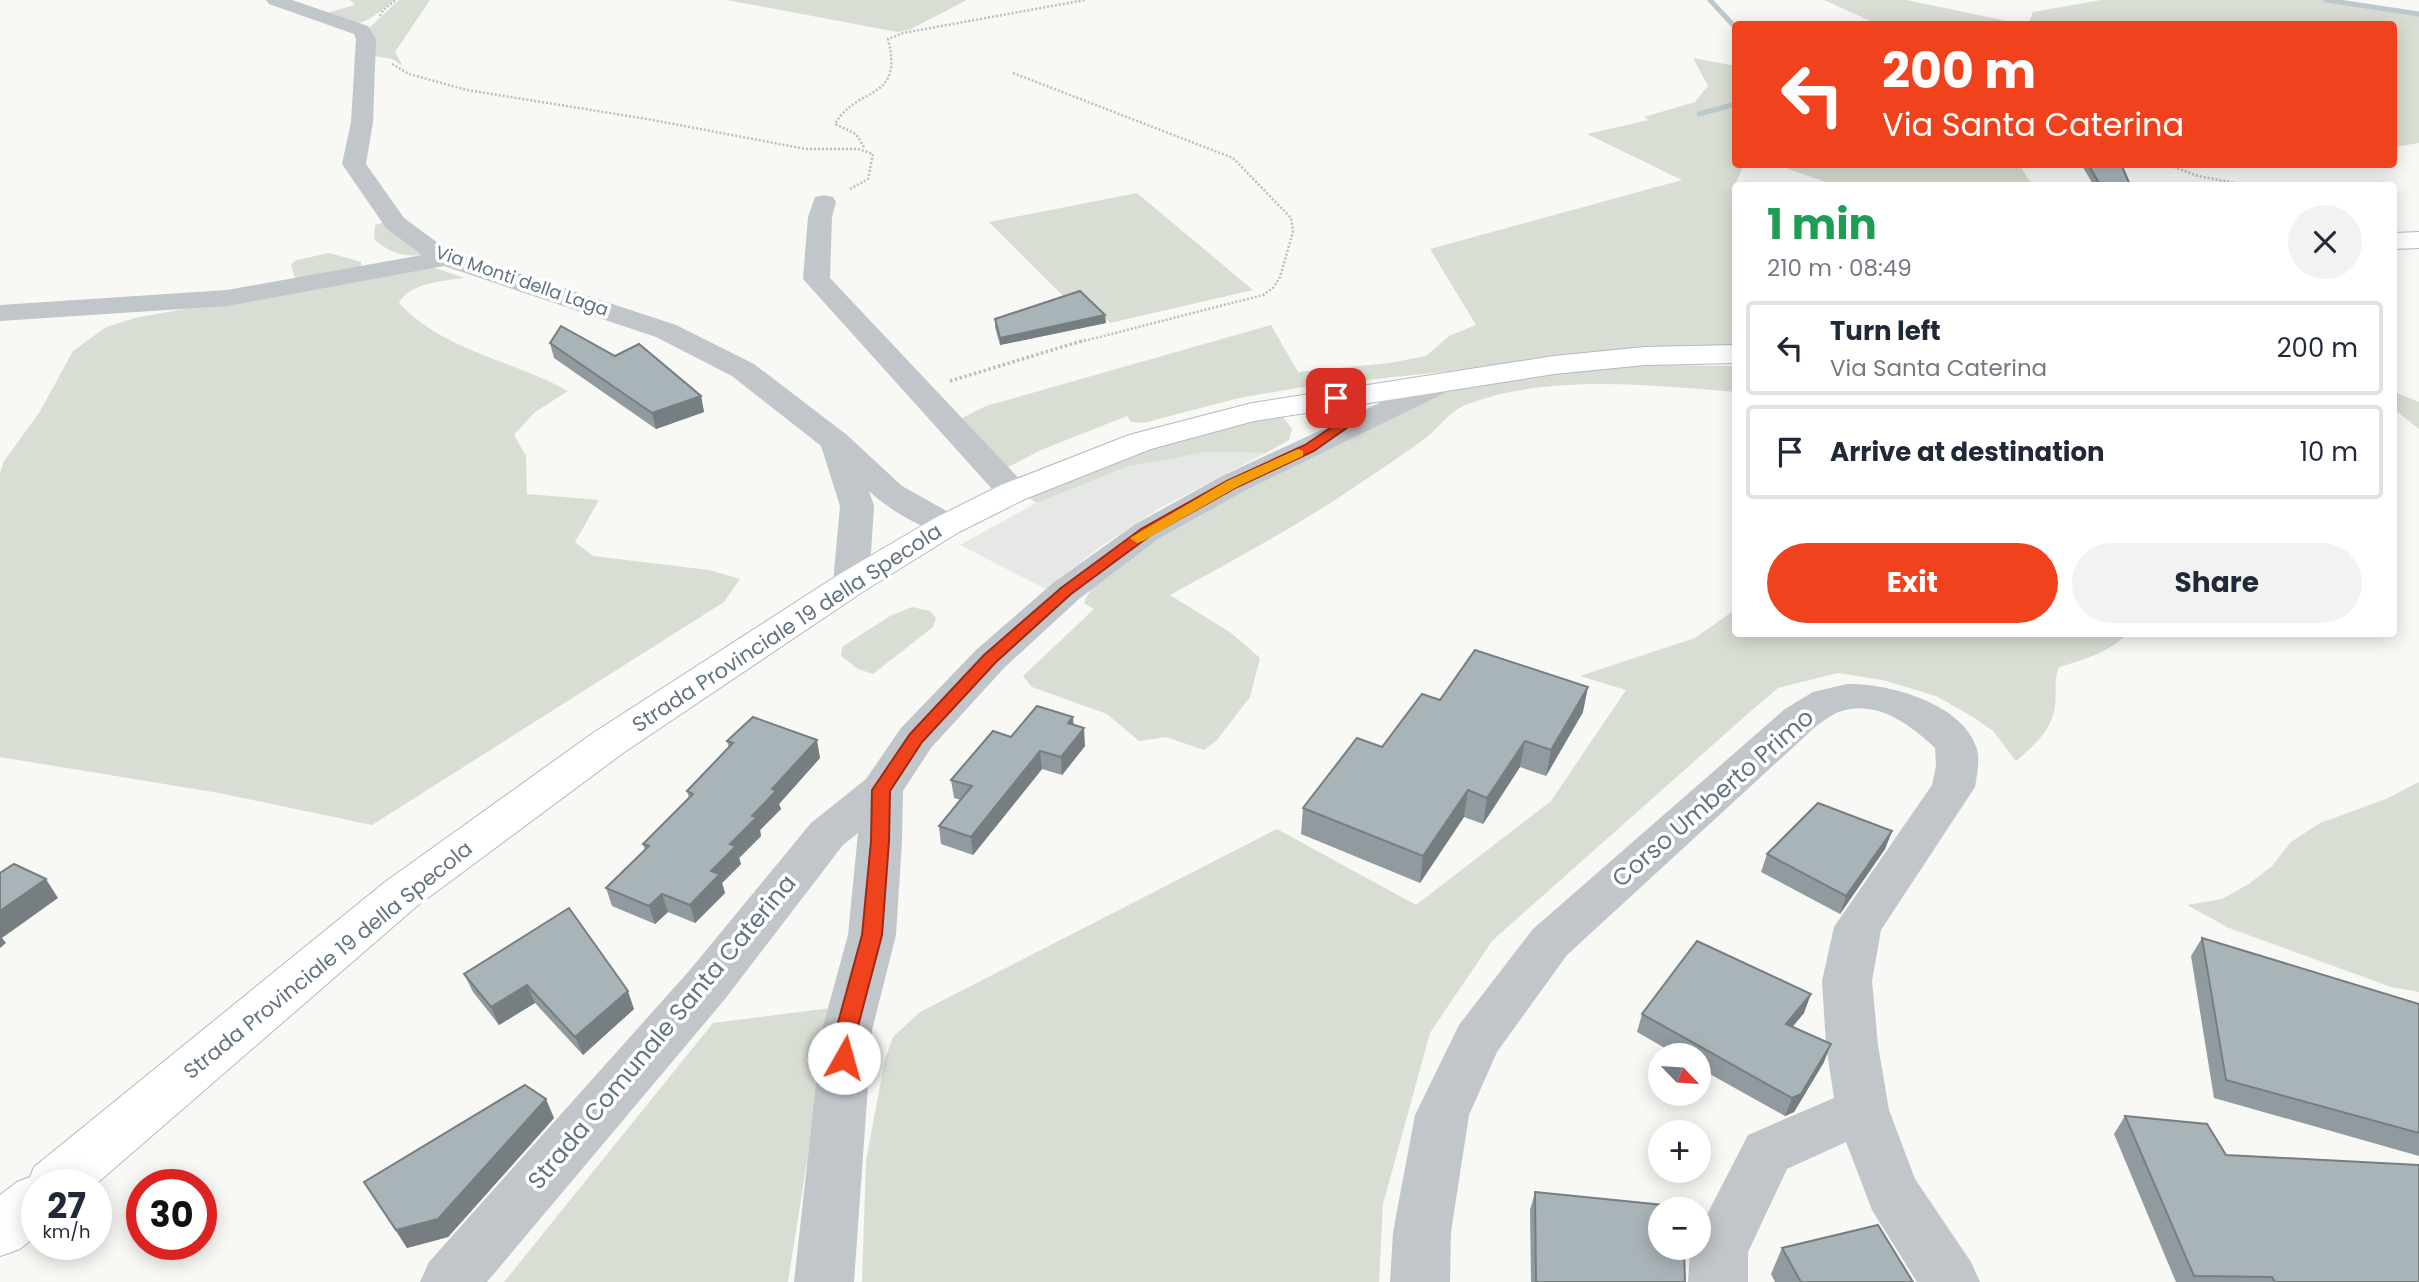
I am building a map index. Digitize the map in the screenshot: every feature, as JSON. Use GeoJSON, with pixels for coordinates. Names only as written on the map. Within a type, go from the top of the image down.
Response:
{"type":"FeatureCollection","features":[{"type":"Feature","properties":{"kind":"main road"},"geometry":{"type":"LineString","coordinates":[[2397,241],[2419,240]]}},
{"type":"Feature","properties":{"kind":"main road","name":"Strada Provinciale 19 della Specola"},"geometry":{"type":"LineString","coordinates":[[73,1169],[401,894],[608,743],[851,583],[947,526],[1013,492],[1140,442],[1204,423],[1304,403],[1554,365],[1645,356],[1732,354]]}},
{"type":"Feature","properties":{"kind":"main road"},"geometry":{"type":"LineString","coordinates":[[0,1230],[21,1213]]}},
{"type":"Feature","properties":{"kind":"street","name":"Via Monti della Laga"},"geometry":{"type":"LineString","coordinates":[[275,0],[362,30],[366,39],[362,122],[354,164],[395,223],[446,258],[666,331],[743,370],[836,442],[890,494],[947,526]]}},
{"type":"Feature","properties":{"kind":"street"},"geometry":{"type":"LineString","coordinates":[[824,202],[820,217],[816,279],[1013,492]]}},
{"type":"Feature","properties":{"kind":"street"},"geometry":{"type":"LineString","coordinates":[[0,313],[227,298],[446,258]]}},
{"type":"Feature","properties":{"kind":"street"},"geometry":{"type":"LineString","coordinates":[[1309,448],[1444,382]]}},
{"type":"Feature","properties":{"kind":"street"},"geometry":{"type":"LineString","coordinates":[[1309,448],[1350,418],[1353,412],[1348,404],[1336,398]]}},
{"type":"Feature","properties":{"kind":"street"},"geometry":{"type":"LineString","coordinates":[[1304,403],[1319,422],[1320,431],[1309,448]]}},
{"type":"Feature","properties":{"kind":"street"},"geometry":{"type":"LineString","coordinates":[[836,442],[857,506],[851,583]]}},
{"type":"Feature","properties":{"kind":"street","name":"Strada Comunale Santa Caterina"},"geometry":{"type":"LineString","coordinates":[[450,1282],[707,985],[827,834],[881,790],[916,738],[953,696],[1066,591],[1146,532],[1232,484],[1309,448]]}},
{"type":"Feature","properties":{"kind":"street","name":"Corso Umberto Primo"},"geometry":{"type":"LineString","coordinates":[[1420,1282],[1422,1232],[1442,1115],[1477,1040],[1549,942],[1799,719],[1833,700],[1854,697],[1877,698],[1909,708],[1930,719],[1955,744],[1957,773],[1953,787],[1858,927],[1847,981],[1852,1045],[1862,1110],[1892,1192],[1950,1282]]}},
{"type":"Feature","properties":{"kind":"street"},"geometry":{"type":"LineString","coordinates":[[824,1282],[847,1030],[872,935],[880,841],[881,790]]}},
{"type":"Feature","properties":{"kind":"street"},"geometry":{"type":"LineString","coordinates":[[1718,1282],[1719,1251],[1767,1152],[1862,1110]]}},
{"type":"Feature","properties":{"kind":"path"},"geometry":{"type":"LineString","coordinates":[[824,202],[868,179],[873,153],[864,147],[856,134],[835,124],[839,113],[887,82],[892,67],[888,39],[904,33],[1085,0]]}},
{"type":"Feature","properties":{"kind":"path"},"geometry":{"type":"LineString","coordinates":[[365,55],[387,59],[410,76],[460,88],[810,150],[864,147]]}},
{"type":"Feature","properties":{"kind":"path"},"geometry":{"type":"LineString","coordinates":[[919,391],[1100,336],[1263,295],[1273,288],[1280,277],[1293,232],[1291,218],[1233,158],[1013,73]]}},
{"type":"Feature","properties":{"kind":"path"},"geometry":{"type":"LineString","coordinates":[[2177,168],[2198,176],[2230,182]]}},
{"type":"Feature","properties":{"kind":"shaded area"},"geometry":{"type":"Polygon","coordinates":[[[350,0],[394,0],[363,22],[349,22],[326,16],[330,12],[355,5],[350,0]]]}},
{"type":"Feature","properties":{"kind":"shaded area"},"geometry":{"type":"Polygon","coordinates":[[[399,0],[430,0],[395,52],[403,66],[392,59],[373,56],[367,30],[399,0]]]}},
{"type":"Feature","properties":{"kind":"shaded area"},"geometry":{"type":"Polygon","coordinates":[[[727,0],[967,0],[909,30],[897,32],[727,0]]]}},
{"type":"Feature","properties":{"kind":"shaded area"},"geometry":{"type":"Polygon","coordinates":[[[1824,0],[1906,0],[2008,21],[1870,21],[1824,0]]]}},
{"type":"Feature","properties":{"kind":"shaded area"},"geometry":{"type":"Polygon","coordinates":[[[2101,0],[2334,0],[2419,12],[2419,143],[2397,147],[2397,21],[2029,21],[2033,12],[2101,0]]]}},
{"type":"Feature","properties":{"kind":"shaded area"},"geometry":{"type":"Polygon","coordinates":[[[1693,58],[1732,65],[1732,168],[1743,168],[1736,182],[1732,182],[1732,348],[1505,365],[1303,387],[1239,398],[1143,423],[1131,422],[1127,416],[1041,450],[999,472],[954,422],[986,406],[1271,325],[1298,372],[1389,363],[1426,356],[1449,336],[1476,325],[1430,249],[1682,180],[1587,134],[1649,120],[1644,117],[1695,102],[1708,86],[1693,58]]]}},
{"type":"Feature","properties":{"kind":"shaded area"},"geometry":{"type":"Polygon","coordinates":[[[1786,168],[2022,168],[2032,182],[1825,182],[1786,168]]]}},
{"type":"Feature","properties":{"kind":"shaded area"},"geometry":{"type":"Polygon","coordinates":[[[1137,193],[1253,290],[1110,323],[1086,300],[1070,303],[989,222],[1137,193]]]}},
{"type":"Feature","properties":{"kind":"shaded area"},"geometry":{"type":"Polygon","coordinates":[[[385,222],[431,254],[415,256],[387,249],[374,239],[375,225],[385,222]]]}},
{"type":"Feature","properties":{"kind":"shaded area"},"geometry":{"type":"Polygon","coordinates":[[[329,253],[361,262],[361,267],[302,283],[294,276],[291,264],[297,260],[329,253]]]}},
{"type":"Feature","properties":{"kind":"shaded area"},"geometry":{"type":"Polygon","coordinates":[[[426,265],[465,278],[428,284],[404,296],[399,303],[417,319],[457,344],[568,391],[535,412],[514,435],[526,456],[527,494],[599,500],[575,542],[593,556],[709,570],[740,579],[724,602],[372,825],[219,793],[0,757],[0,473],[4,461],[39,413],[73,351],[106,327],[135,318],[426,265]]]}},
{"type":"Feature","properties":{"kind":"shaded area"},"geometry":{"type":"Polygon","coordinates":[[[1650,365],[1732,366],[1732,392],[1634,385],[1562,385],[1494,396],[1463,406],[1418,444],[1331,503],[1170,595],[1231,633],[1260,658],[1250,697],[1217,740],[1204,750],[1166,737],[1139,741],[1107,714],[1032,687],[1023,676],[1094,609],[1084,603],[1099,581],[1128,556],[1208,508],[1444,391],[1501,377],[1650,365]]]}},
{"type":"Feature","properties":{"kind":"shaded area"},"geometry":{"type":"Polygon","coordinates":[[[2397,393],[2419,402],[2419,429],[2397,411],[2397,393]]]}},
{"type":"Feature","properties":{"kind":"shaded area"},"geometry":{"type":"Polygon","coordinates":[[[1262,414],[1283,417],[1292,429],[1289,440],[1266,453],[1207,452],[1126,467],[1036,503],[1027,496],[1100,463],[1262,414]]]}},
{"type":"Feature","properties":{"kind":"shaded area"},"geometry":{"type":"Polygon","coordinates":[[[1207,452],[1266,453],[1158,509],[1100,547],[1046,589],[960,545],[1049,496],[1126,467],[1207,452]]]}},
{"type":"Feature","properties":{"kind":"shaded area"},"geometry":{"type":"Polygon","coordinates":[[[912,607],[930,611],[936,618],[933,627],[873,674],[858,669],[841,656],[842,647],[890,616],[912,607]]]}},
{"type":"Feature","properties":{"kind":"shaded area"},"geometry":{"type":"Polygon","coordinates":[[[1732,612],[1732,637],[2124,637],[2104,651],[2059,667],[2055,706],[2050,723],[2041,737],[2016,761],[1993,731],[1973,717],[1936,696],[1883,680],[1838,673],[1778,688],[1751,711],[1492,941],[1430,1033],[1383,1204],[1379,1282],[862,1282],[866,1161],[885,1059],[893,1037],[920,1012],[1277,829],[1416,905],[1551,801],[1626,690],[1580,676],[1695,638],[1732,612]]]}},
{"type":"Feature","properties":{"kind":"shaded area"},"geometry":{"type":"Polygon","coordinates":[[[2419,782],[2419,992],[2391,987],[2229,928],[2187,905],[2222,899],[2249,884],[2272,866],[2291,842],[2320,823],[2386,799],[2419,782]]]}},
{"type":"Feature","properties":{"kind":"shaded area"},"geometry":{"type":"Polygon","coordinates":[[[831,1008],[788,1282],[504,1282],[713,1023],[831,1008]]]}},
{"type":"Feature","properties":{"kind":"building"},"geometry":{"type":"Polygon","coordinates":[[[2090,168],[2123,168],[2129,182],[2098,182],[2090,168]]]}},
{"type":"Feature","properties":{"kind":"building"},"geometry":{"type":"Polygon","coordinates":[[[1080,291],[1105,315],[1000,338],[995,319],[1080,291]]]}},
{"type":"Feature","properties":{"kind":"building"},"geometry":{"type":"Polygon","coordinates":[[[561,326],[615,356],[639,344],[701,396],[652,413],[550,343],[561,326]]]}},
{"type":"Feature","properties":{"kind":"building"},"geometry":{"type":"Polygon","coordinates":[[[1475,650],[1588,687],[1551,750],[1525,741],[1487,798],[1468,790],[1423,856],[1303,808],[1357,738],[1382,747],[1422,694],[1440,700],[1475,650]]]}},
{"type":"Feature","properties":{"kind":"building"},"geometry":{"type":"Polygon","coordinates":[[[1037,706],[1073,717],[1068,723],[1084,728],[1061,757],[1040,751],[971,837],[939,826],[972,786],[951,780],[993,731],[1011,737],[1037,706]]]}},
{"type":"Feature","properties":{"kind":"building"},"geometry":{"type":"Polygon","coordinates":[[[753,717],[817,740],[772,789],[776,791],[752,816],[757,817],[730,844],[736,846],[711,871],[720,874],[690,905],[662,894],[649,906],[606,888],[649,846],[643,844],[693,794],[687,791],[733,743],[727,741],[753,717]]]}},
{"type":"Feature","properties":{"kind":"building"},"geometry":{"type":"Polygon","coordinates":[[[1818,803],[1892,831],[1846,896],[1767,854],[1818,803]]]}},
{"type":"Feature","properties":{"kind":"building"},"geometry":{"type":"Polygon","coordinates":[[[14,864],[46,879],[0,911],[0,873],[14,864]]]}},
{"type":"Feature","properties":{"kind":"building"},"geometry":{"type":"Polygon","coordinates":[[[569,908],[628,991],[575,1037],[527,985],[491,1007],[464,974],[569,908]]]}},
{"type":"Feature","properties":{"kind":"building"},"geometry":{"type":"Polygon","coordinates":[[[2202,938],[2419,1004],[2419,1133],[2226,1080],[2202,938]]]}},
{"type":"Feature","properties":{"kind":"building"},"geometry":{"type":"Polygon","coordinates":[[[1697,941],[1811,994],[1786,1024],[1831,1044],[1801,1094],[1792,1098],[1712,1053],[1712,1043],[1694,1043],[1642,1014],[1697,941]]]}},
{"type":"Feature","properties":{"kind":"building"},"geometry":{"type":"Polygon","coordinates":[[[525,1085],[546,1099],[438,1219],[396,1230],[364,1182],[525,1085]]]}},
{"type":"Feature","properties":{"kind":"building"},"geometry":{"type":"Polygon","coordinates":[[[2125,1116],[2207,1124],[2226,1155],[2419,1165],[2419,1282],[2275,1282],[2272,1277],[2194,1276],[2125,1116]]]}},
{"type":"Feature","properties":{"kind":"building"},"geometry":{"type":"Polygon","coordinates":[[[1535,1192],[1648,1203],[1648,1260],[1684,1260],[1685,1282],[1536,1282],[1535,1192]]]}},
{"type":"Feature","properties":{"kind":"building"},"geometry":{"type":"Polygon","coordinates":[[[1878,1225],[1913,1282],[1801,1282],[1782,1248],[1878,1225]]]}},
{"type":"Feature","properties":{"kind":"waterway"},"geometry":{"type":"LineString","coordinates":[[1710,0],[1732,24]]}},
{"type":"Feature","properties":{"kind":"waterway"},"geometry":{"type":"LineString","coordinates":[[2326,0],[2419,14]]}},
{"type":"Feature","properties":{"kind":"waterway"},"geometry":{"type":"LineString","coordinates":[[1699,114],[1732,105]]}},
{"type":"Feature","properties":{"kind":"slow traffic"},"geometry":{"type":"LineString","coordinates":[[1137,538],[1232,484],[1298,453]]}},
{"type":"Feature","properties":{"kind":"route"},"geometry":{"type":"LineString","coordinates":[[844,1058],[847,1030],[872,935],[880,841],[881,790],[916,738],[990,659],[1066,591],[1146,532],[1232,484],[1309,448],[1344,424],[1353,412],[1348,404],[1336,398]]}}]}
